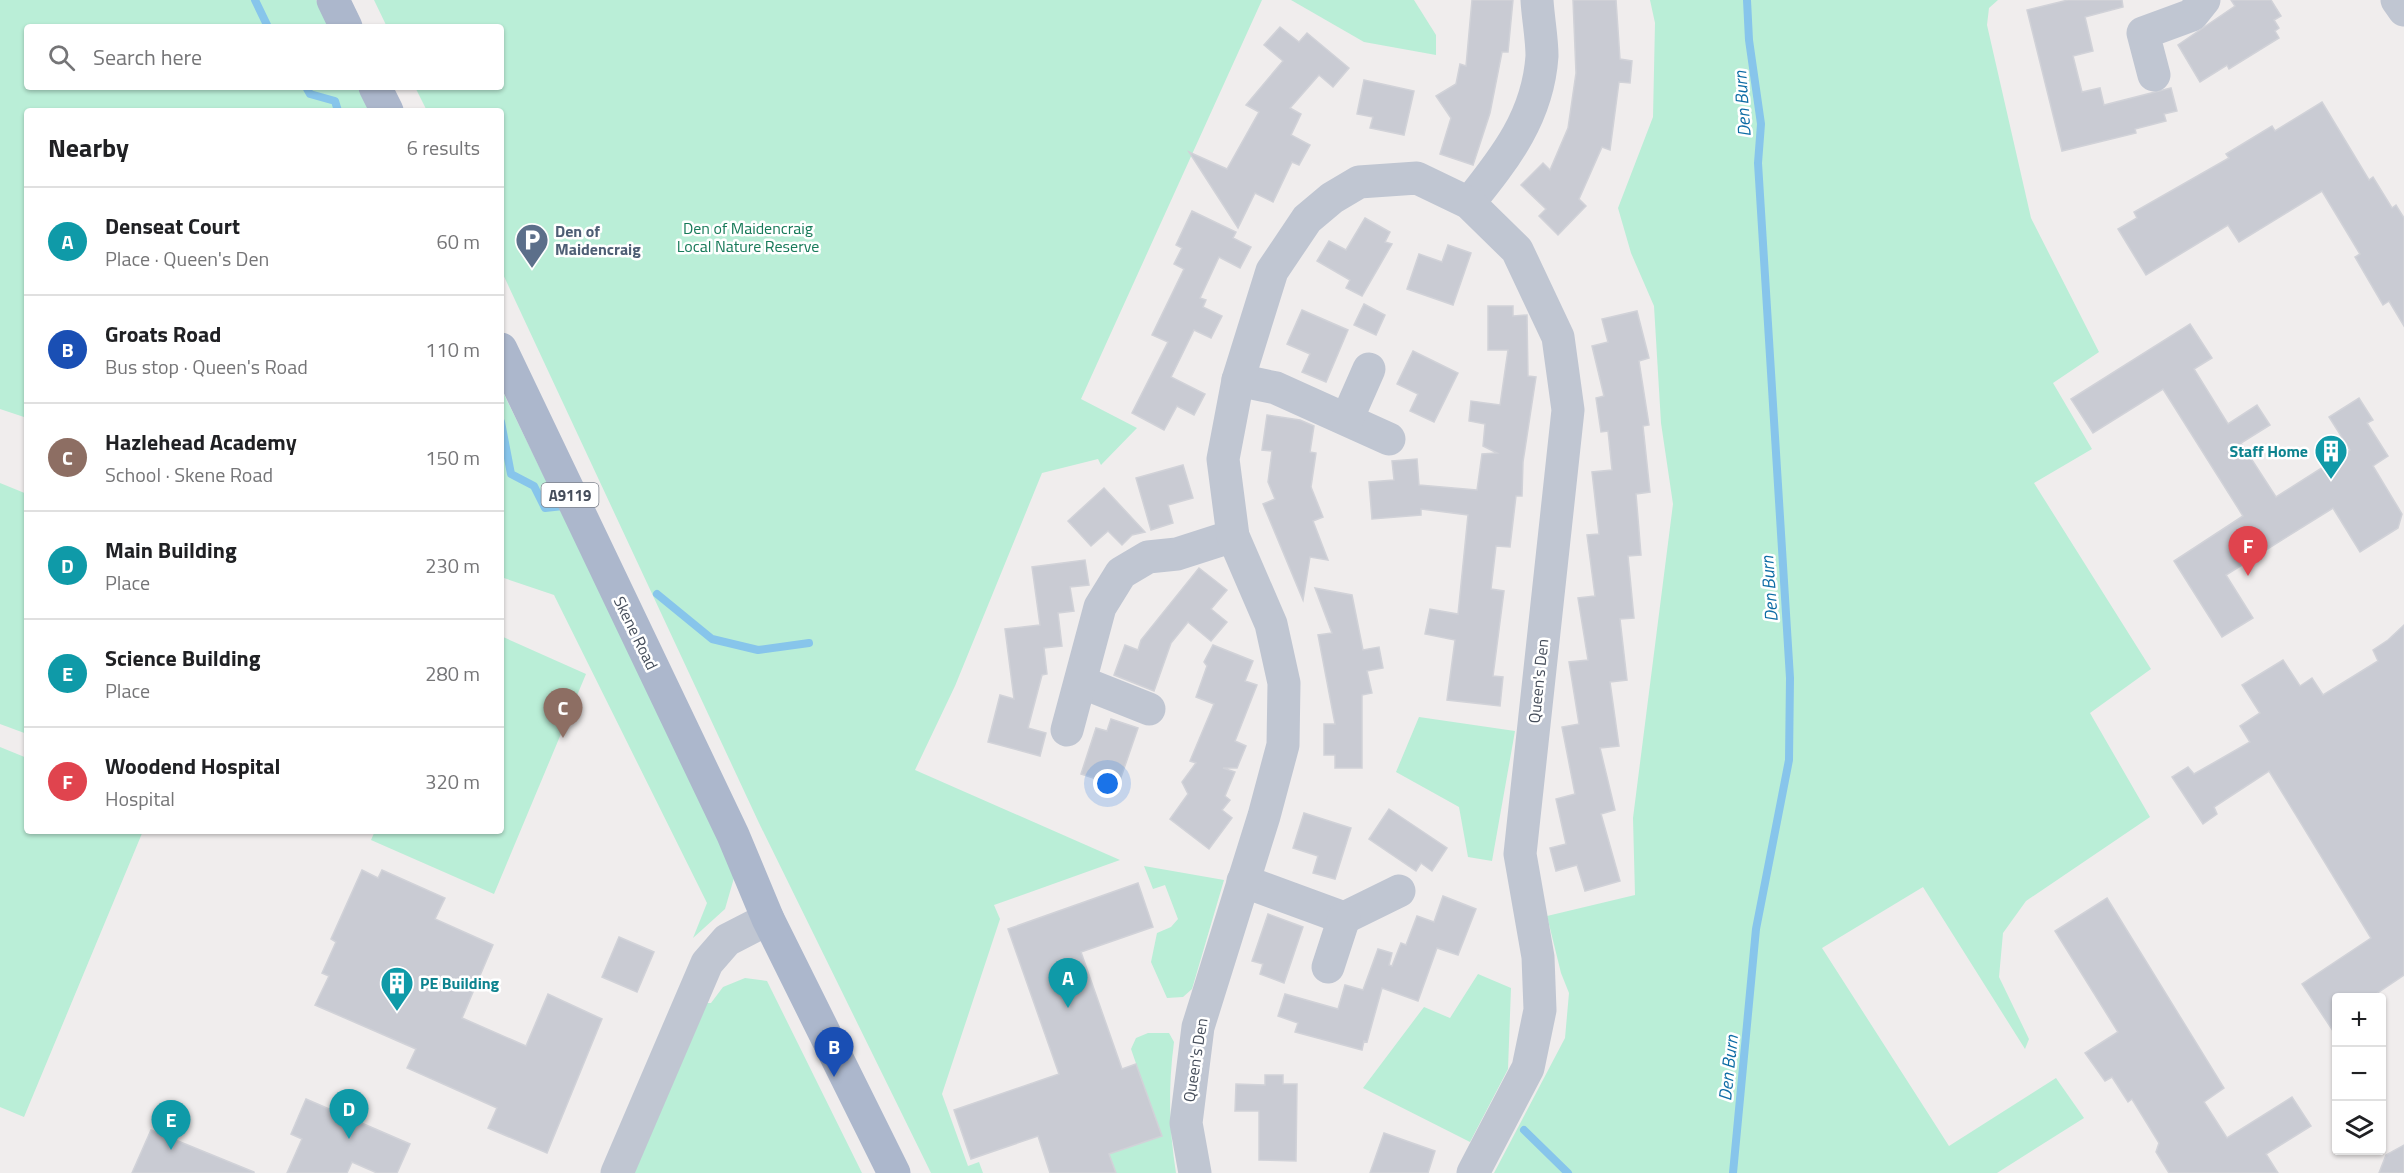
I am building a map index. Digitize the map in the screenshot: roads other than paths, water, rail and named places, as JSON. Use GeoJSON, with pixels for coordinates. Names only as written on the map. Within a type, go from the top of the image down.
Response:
{"type":"FeatureCollection","features":[{"type":"Feature","properties":{"kind":"main road"},"geometry":{"type":"LineString","coordinates":[[333,0],[345,24]]}},
{"type":"Feature","properties":{"kind":"main road"},"geometry":{"type":"LineString","coordinates":[[376,90],[386,108]]}},
{"type":"Feature","properties":{"kind":"main road","name":"Skene Road"},"geometry":{"type":"LineString","coordinates":[[504,355],[733,835],[768,919]]}},
{"type":"Feature","properties":{"kind":"main road","name":"A9119"},"geometry":{"type":"LineString","coordinates":[[768,919],[894,1173]]}},
{"type":"Feature","properties":{"kind":"street"},"geometry":{"type":"LineString","coordinates":[[1469,203],[1506,157],[1532,110],[1542,55],[1537,0]]}},
{"type":"Feature","properties":{"kind":"street"},"geometry":{"type":"LineString","coordinates":[[2154,75],[2143,33],[2192,15],[2204,0]]}},
{"type":"Feature","properties":{"kind":"street"},"geometry":{"type":"LineString","coordinates":[[2397,0],[2404,10]]}},
{"type":"Feature","properties":{"kind":"street","name":"Queen's Den"},"geometry":{"type":"LineString","coordinates":[[1195,1173],[1186,1123],[1198,1027],[1264,816],[1283,745],[1284,683],[1271,624],[1233,536],[1223,459],[1238,380],[1272,271],[1307,219],[1332,198],[1359,182],[1417,178],[1469,203],[1517,250],[1558,337],[1568,410],[1520,854],[1538,957],[1540,1010],[1528,1068],[1473,1173]]}},
{"type":"Feature","properties":{"kind":"street"},"geometry":{"type":"LineString","coordinates":[[1347,419],[1369,369]]}},
{"type":"Feature","properties":{"kind":"street"},"geometry":{"type":"LineString","coordinates":[[1238,380],[1276,388],[1389,439]]}},
{"type":"Feature","properties":{"kind":"street"},"geometry":{"type":"LineString","coordinates":[[1067,730],[1100,607],[1120,573],[1148,557],[1177,554],[1233,536]]}},
{"type":"Feature","properties":{"kind":"street"},"geometry":{"type":"LineString","coordinates":[[1081,682],[1149,709]]}},
{"type":"Feature","properties":{"kind":"street"},"geometry":{"type":"LineString","coordinates":[[1243,881],[1344,918]]}},
{"type":"Feature","properties":{"kind":"street"},"geometry":{"type":"LineString","coordinates":[[1328,967],[1344,918],[1399,891]]}},
{"type":"Feature","properties":{"kind":"street"},"geometry":{"type":"LineString","coordinates":[[617,1173],[707,963],[727,940],[768,919]]}},
{"type":"Feature","properties":{"kind":"waterway"},"geometry":{"type":"LineString","coordinates":[[255,0],[267,24]]}},
{"type":"Feature","properties":{"kind":"waterway","name":"Den Burn"},"geometry":{"type":"LineString","coordinates":[[1733,1173],[1756,929],[1789,760],[1790,678],[1758,163],[1761,124],[1749,40],[1747,0]]}},
{"type":"Feature","properties":{"kind":"waterway"},"geometry":{"type":"LineString","coordinates":[[308,90],[310,94],[335,101],[337,108]]}},
{"type":"Feature","properties":{"kind":"waterway"},"geometry":{"type":"LineString","coordinates":[[504,438],[511,474],[534,486],[545,508],[563,506]]}},
{"type":"Feature","properties":{"kind":"waterway"},"geometry":{"type":"LineString","coordinates":[[657,594],[712,639],[758,650],[809,643]]}},
{"type":"Feature","properties":{"kind":"waterway"},"geometry":{"type":"LineString","coordinates":[[1524,1130],[1568,1173]]}},
{"type":"Feature","properties":{"kind":"place","name":"Den of Maidencraig"},"geometry":{"type":"Point","coordinates":[532,269]}},
{"type":"Feature","properties":{"kind":"place","name":"Staff Home"},"geometry":{"type":"Point","coordinates":[2331,480]}},
{"type":"Feature","properties":{"kind":"place","name":"Woodend Hospital"},"geometry":{"type":"Point","coordinates":[2248,576]}},
{"type":"Feature","properties":{"kind":"place","name":"Hazlehead Academy"},"geometry":{"type":"Point","coordinates":[563,738]}},
{"type":"Feature","properties":{"kind":"place","name":"Denseat Court"},"geometry":{"type":"Point","coordinates":[1068,1008]}},
{"type":"Feature","properties":{"kind":"place","name":"PE Building"},"geometry":{"type":"Point","coordinates":[397,1012]}},
{"type":"Feature","properties":{"kind":"place","name":"Groats Road"},"geometry":{"type":"Point","coordinates":[834,1077]}},
{"type":"Feature","properties":{"kind":"place","name":"Main Building"},"geometry":{"type":"Point","coordinates":[349,1139]}},
{"type":"Feature","properties":{"kind":"place","name":"Science Building"},"geometry":{"type":"Point","coordinates":[171,1150]}},
{"type":"Feature","properties":{"kind":"park label","name":"Den of Maidencraig Local Nature Reserve"},"geometry":{"type":"Point","coordinates":[748,237]}}]}
